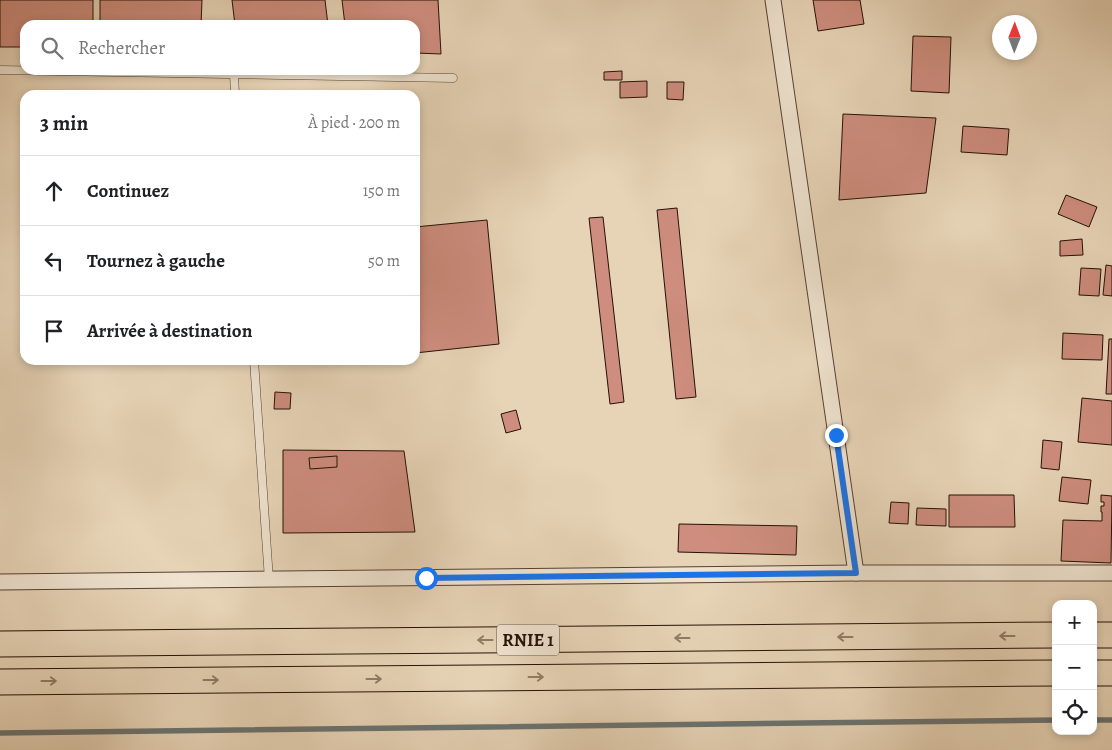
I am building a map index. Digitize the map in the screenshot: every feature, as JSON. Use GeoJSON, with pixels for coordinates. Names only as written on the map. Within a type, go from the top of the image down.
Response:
{"type":"FeatureCollection","features":[{"type":"Feature","properties":{"kind":"highway","name":"RNIE 1"},"geometry":{"type":"LineString","coordinates":[[0,644],[1052,635]]}},
{"type":"Feature","properties":{"kind":"highway"},"geometry":{"type":"LineString","coordinates":[[1097,635],[1112,635]]}},
{"type":"Feature","properties":{"kind":"highway","name":"RNIE 1"},"geometry":{"type":"LineString","coordinates":[[0,682],[1052,673]]}},
{"type":"Feature","properties":{"kind":"highway"},"geometry":{"type":"LineString","coordinates":[[1097,673],[1112,673]]}},
{"type":"Feature","properties":{"kind":"street"},"geometry":{"type":"LineString","coordinates":[[773,0],[856,573]]}},
{"type":"Feature","properties":{"kind":"street"},"geometry":{"type":"LineString","coordinates":[[0,582],[856,573],[1112,573]]}},
{"type":"Feature","properties":{"kind":"lane"},"geometry":{"type":"LineString","coordinates":[[0,70],[20,70]]}},
{"type":"Feature","properties":{"kind":"lane"},"geometry":{"type":"LineString","coordinates":[[234,75],[235,90]]}},
{"type":"Feature","properties":{"kind":"lane"},"geometry":{"type":"LineString","coordinates":[[289,75],[453,78]]}},
{"type":"Feature","properties":{"kind":"lane"},"geometry":{"type":"LineString","coordinates":[[254,365],[269,580]]}},
{"type":"Feature","properties":{"kind":"building"},"geometry":{"type":"Polygon","coordinates":[[[0,0],[93,0],[93,20],[20,20],[20,47],[0,47],[0,0]]]}},
{"type":"Feature","properties":{"kind":"building"},"geometry":{"type":"Polygon","coordinates":[[[100,0],[202,0],[201,20],[100,20],[100,0]]]}},
{"type":"Feature","properties":{"kind":"building"},"geometry":{"type":"Polygon","coordinates":[[[232,0],[325,0],[327,20],[234,20],[232,0]]]}},
{"type":"Feature","properties":{"kind":"building"},"geometry":{"type":"Polygon","coordinates":[[[342,0],[438,0],[441,54],[420,53],[420,20],[344,20],[342,0]]]}},
{"type":"Feature","properties":{"kind":"building"},"geometry":{"type":"Polygon","coordinates":[[[813,0],[860,0],[864,24],[818,31],[813,0]]]}},
{"type":"Feature","properties":{"kind":"building"},"geometry":{"type":"Polygon","coordinates":[[[913,36],[951,37],[949,93],[911,91],[913,36]]]}},
{"type":"Feature","properties":{"kind":"building"},"geometry":{"type":"Polygon","coordinates":[[[622,71],[622,80],[604,80],[604,72],[622,71]]]}},
{"type":"Feature","properties":{"kind":"building"},"geometry":{"type":"Polygon","coordinates":[[[647,81],[647,97],[620,98],[620,82],[647,81]]]}},
{"type":"Feature","properties":{"kind":"building"},"geometry":{"type":"Polygon","coordinates":[[[667,82],[684,82],[683,100],[667,99],[667,82]]]}},
{"type":"Feature","properties":{"kind":"building"},"geometry":{"type":"Polygon","coordinates":[[[843,114],[936,118],[926,193],[839,200],[843,114]]]}},
{"type":"Feature","properties":{"kind":"building"},"geometry":{"type":"Polygon","coordinates":[[[963,126],[1009,129],[1007,155],[961,152],[963,126]]]}},
{"type":"Feature","properties":{"kind":"building"},"geometry":{"type":"Polygon","coordinates":[[[1066,195],[1097,207],[1089,227],[1058,214],[1066,195]]]}},
{"type":"Feature","properties":{"kind":"building"},"geometry":{"type":"Polygon","coordinates":[[[677,208],[696,397],[676,399],[657,210],[677,208]]]}},
{"type":"Feature","properties":{"kind":"building"},"geometry":{"type":"Polygon","coordinates":[[[603,217],[624,402],[610,404],[589,218],[603,217]]]}},
{"type":"Feature","properties":{"kind":"building"},"geometry":{"type":"Polygon","coordinates":[[[487,220],[499,344],[420,352],[420,227],[487,220]]]}},
{"type":"Feature","properties":{"kind":"building"},"geometry":{"type":"Polygon","coordinates":[[[1082,239],[1083,255],[1060,256],[1060,241],[1082,239]]]}},
{"type":"Feature","properties":{"kind":"building"},"geometry":{"type":"Polygon","coordinates":[[[1106,265],[1112,266],[1112,296],[1103,295],[1106,265]]]}},
{"type":"Feature","properties":{"kind":"building"},"geometry":{"type":"Polygon","coordinates":[[[1081,268],[1101,269],[1099,296],[1079,295],[1081,268]]]}},
{"type":"Feature","properties":{"kind":"building"},"geometry":{"type":"Polygon","coordinates":[[[1063,333],[1103,335],[1102,360],[1062,359],[1063,333]]]}},
{"type":"Feature","properties":{"kind":"building"},"geometry":{"type":"Polygon","coordinates":[[[1109,339],[1112,339],[1112,394],[1106,394],[1109,339]]]}},
{"type":"Feature","properties":{"kind":"building"},"geometry":{"type":"Polygon","coordinates":[[[275,392],[291,393],[290,409],[274,409],[275,392]]]}},
{"type":"Feature","properties":{"kind":"building"},"geometry":{"type":"Polygon","coordinates":[[[1082,398],[1112,401],[1112,445],[1078,442],[1082,398]]]}},
{"type":"Feature","properties":{"kind":"building"},"geometry":{"type":"Polygon","coordinates":[[[516,410],[521,429],[506,433],[501,414],[516,410]]]}},
{"type":"Feature","properties":{"kind":"building"},"geometry":{"type":"Polygon","coordinates":[[[1043,440],[1062,442],[1059,470],[1041,468],[1043,440]]]}},
{"type":"Feature","properties":{"kind":"building"},"geometry":{"type":"Polygon","coordinates":[[[283,450],[404,451],[415,532],[283,533],[283,450]]]}},
{"type":"Feature","properties":{"kind":"building"},"geometry":{"type":"Polygon","coordinates":[[[337,456],[337,467],[310,469],[309,458],[337,456]]]}},
{"type":"Feature","properties":{"kind":"building"},"geometry":{"type":"Polygon","coordinates":[[[1062,477],[1091,480],[1088,504],[1059,501],[1062,477]]]}},
{"type":"Feature","properties":{"kind":"building"},"geometry":{"type":"Polygon","coordinates":[[[949,495],[1014,495],[1015,527],[949,527],[949,495]]]}},
{"type":"Feature","properties":{"kind":"building"},"geometry":{"type":"Polygon","coordinates":[[[1101,495],[1112,496],[1111,563],[1061,561],[1063,520],[1102,521],[1101,506],[1104,506],[1104,502],[1101,502],[1101,495]]]}},
{"type":"Feature","properties":{"kind":"building"},"geometry":{"type":"Polygon","coordinates":[[[891,502],[909,503],[908,524],[889,523],[891,502]]]}},
{"type":"Feature","properties":{"kind":"building"},"geometry":{"type":"Polygon","coordinates":[[[917,508],[946,509],[946,526],[916,525],[917,508]]]}},
{"type":"Feature","properties":{"kind":"building"},"geometry":{"type":"Polygon","coordinates":[[[679,524],[797,526],[796,555],[678,552],[679,524]]]}},
{"type":"Feature","properties":{"kind":"waterway"},"geometry":{"type":"LineString","coordinates":[[0,733],[1052,720]]}},
{"type":"Feature","properties":{"kind":"waterway"},"geometry":{"type":"LineString","coordinates":[[1097,720],[1112,720]]}},
{"type":"Feature","properties":{"kind":"route"},"geometry":{"type":"LineString","coordinates":[[426,578],[856,573],[836,435]]}}]}
